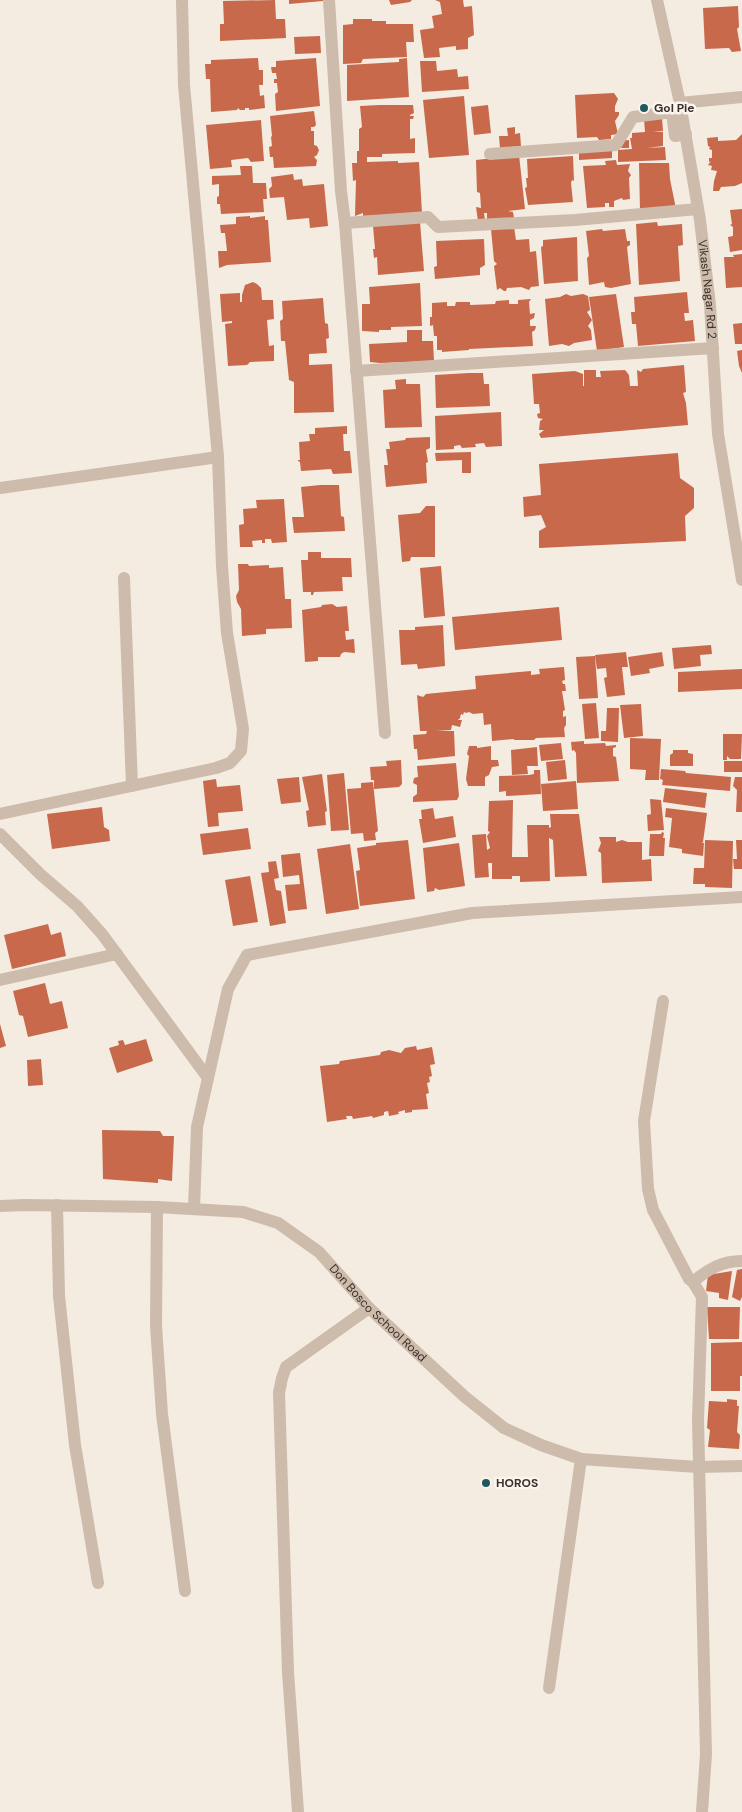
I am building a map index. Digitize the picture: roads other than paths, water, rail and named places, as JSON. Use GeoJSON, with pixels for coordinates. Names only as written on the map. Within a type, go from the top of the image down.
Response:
{"type":"FeatureCollection","features":[{"type":"Feature","properties":{"kind":"street"},"geometry":{"type":"LineString","coordinates":[[0,814],[216,768],[230,763],[241,751],[243,729],[226,624],[218,457],[184,85],[182,0]]}},
{"type":"Feature","properties":{"kind":"street"},"geometry":{"type":"LineString","coordinates":[[329,0],[341,191],[385,733]]}},
{"type":"Feature","properties":{"kind":"street","name":"Vikash Nagar Rd 2"},"geometry":{"type":"LineString","coordinates":[[658,0],[680,102],[698,209],[710,305],[718,434],[742,580]]}},
{"type":"Feature","properties":{"kind":"street"},"geometry":{"type":"LineString","coordinates":[[680,102],[742,97]]}},
{"type":"Feature","properties":{"kind":"street"},"geometry":{"type":"LineString","coordinates":[[490,154],[616,144],[633,117],[672,112],[675,136],[686,134]]}},
{"type":"Feature","properties":{"kind":"street"},"geometry":{"type":"LineString","coordinates":[[345,223],[428,217],[438,227],[575,220],[698,209]]}},
{"type":"Feature","properties":{"kind":"street"},"geometry":{"type":"LineString","coordinates":[[356,371],[713,348]]}},
{"type":"Feature","properties":{"kind":"street"},"geometry":{"type":"LineString","coordinates":[[0,488],[218,457]]}},
{"type":"Feature","properties":{"kind":"street"},"geometry":{"type":"LineString","coordinates":[[124,578],[132,786]]}},
{"type":"Feature","properties":{"kind":"street"},"geometry":{"type":"LineString","coordinates":[[0,834],[40,874],[77,906],[102,934],[208,1078]]}},
{"type":"Feature","properties":{"kind":"street"},"geometry":{"type":"LineString","coordinates":[[194,1209],[197,1127],[228,989],[247,955],[472,913],[742,897]]}},
{"type":"Feature","properties":{"kind":"street"},"geometry":{"type":"LineString","coordinates":[[0,980],[117,954]]}},
{"type":"Feature","properties":{"kind":"street"},"geometry":{"type":"LineString","coordinates":[[663,1001],[644,1121],[648,1189],[653,1210],[689,1279],[702,1296],[698,1467],[706,1754],[702,1812]]}},
{"type":"Feature","properties":{"kind":"street"},"geometry":{"type":"LineString","coordinates":[[57,1205],[59,1296],[75,1446],[98,1583]]}},
{"type":"Feature","properties":{"kind":"street","name":"Don Bosco School Road"},"geometry":{"type":"LineString","coordinates":[[0,1206],[157,1206],[243,1212],[278,1223],[319,1252],[368,1308],[465,1397],[504,1428],[541,1445],[581,1459],[698,1467],[742,1466]]}},
{"type":"Feature","properties":{"kind":"street"},"geometry":{"type":"LineString","coordinates":[[157,1206],[156,1326],[162,1414],[185,1591]]}},
{"type":"Feature","properties":{"kind":"street"},"geometry":{"type":"LineString","coordinates":[[693,1282],[702,1274],[728,1261],[742,1261]]}},
{"type":"Feature","properties":{"kind":"street"},"geometry":{"type":"LineString","coordinates":[[298,1812],[288,1672],[279,1393],[286,1368],[368,1308]]}},
{"type":"Feature","properties":{"kind":"street"},"geometry":{"type":"LineString","coordinates":[[548,1688],[581,1459]]}},
{"type":"Feature","properties":{"kind":"place","name":"Gol Pie"},"geometry":{"type":"Point","coordinates":[644,108]}},
{"type":"Feature","properties":{"kind":"place","name":"HOROS"},"geometry":{"type":"Point","coordinates":[486,1483]}}]}
